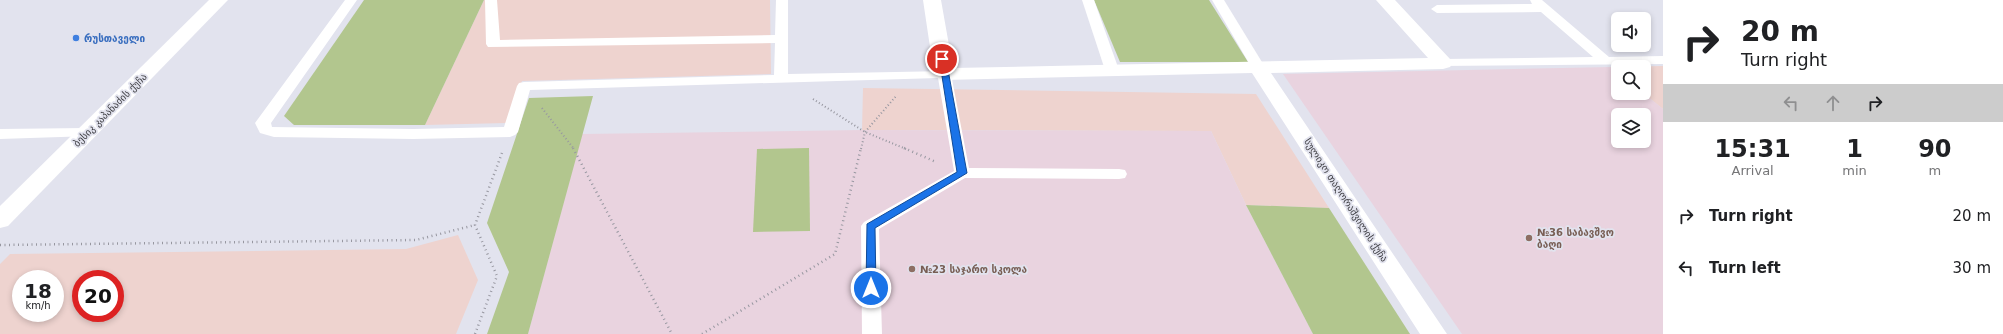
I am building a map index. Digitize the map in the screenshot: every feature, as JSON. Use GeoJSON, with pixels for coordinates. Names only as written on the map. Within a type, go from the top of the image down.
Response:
{"type":"FeatureCollection","features":[{"type":"Feature","properties":{"kind":"street","name":"ბესიკ კაპანაძის ქუჩა"},"geometry":{"type":"LineString","coordinates":[[0,220],[219,0]]}},
{"type":"Feature","properties":{"kind":"street"},"geometry":{"type":"LineString","coordinates":[[932,0],[944,74],[1443,63]]}},
{"type":"Feature","properties":{"kind":"street"},"geometry":{"type":"LineString","coordinates":[[1385,0],[1443,63]]}},
{"type":"Feature","properties":{"kind":"street","name":"სულიკო თაღორაშვილის ქუჩა"},"geometry":{"type":"LineString","coordinates":[[1258,67],[1434,334]]}},
{"type":"Feature","properties":{"kind":"lane"},"geometry":{"type":"LineString","coordinates":[[351,0],[263,123],[265,130],[274,132],[412,134],[510,132],[524,86],[944,74],[962,173]]}},
{"type":"Feature","properties":{"kind":"lane"},"geometry":{"type":"LineString","coordinates":[[491,0],[493,44],[782,39]]}},
{"type":"Feature","properties":{"kind":"lane"},"geometry":{"type":"LineString","coordinates":[[781,78],[782,0]]}},
{"type":"Feature","properties":{"kind":"lane"},"geometry":{"type":"LineString","coordinates":[[1088,0],[1112,70]]}},
{"type":"Feature","properties":{"kind":"lane"},"geometry":{"type":"LineString","coordinates":[[1218,0],[1258,67]]}},
{"type":"Feature","properties":{"kind":"lane"},"geometry":{"type":"LineString","coordinates":[[1438,9],[1539,4],[1606,61]]}},
{"type":"Feature","properties":{"kind":"lane"},"geometry":{"type":"LineString","coordinates":[[1443,63],[1663,60]]}},
{"type":"Feature","properties":{"kind":"lane"},"geometry":{"type":"LineString","coordinates":[[0,134],[86,133]]}},
{"type":"Feature","properties":{"kind":"lane"},"geometry":{"type":"LineString","coordinates":[[872,334],[870,226],[962,173],[1119,174]]}},
{"type":"Feature","properties":{"kind":"path"},"geometry":{"type":"LineString","coordinates":[[702,334],[835,254],[865,132],[914,74]]}},
{"type":"Feature","properties":{"kind":"path"},"geometry":{"type":"LineString","coordinates":[[781,78],[865,132],[962,173]]}},
{"type":"Feature","properties":{"kind":"path"},"geometry":{"type":"LineString","coordinates":[[524,86],[572,144],[672,334]]}},
{"type":"Feature","properties":{"kind":"path"},"geometry":{"type":"LineString","coordinates":[[475,334],[497,276],[474,225],[510,132]]}},
{"type":"Feature","properties":{"kind":"path"},"geometry":{"type":"LineString","coordinates":[[0,245],[416,240],[474,225]]}},
{"type":"Feature","properties":{"kind":"shaded area"},"geometry":{"type":"Polygon","coordinates":[[[484,0],[770,0],[771,74],[522,81],[507,123],[425,125],[484,0]]]}},
{"type":"Feature","properties":{"kind":"shaded area"},"geometry":{"type":"Polygon","coordinates":[[[1651,66],[1663,66],[1663,109],[1651,99],[1651,66]]]}},
{"type":"Feature","properties":{"kind":"shaded area","name":"№36 საბავშვო ბაღი"},"geometry":{"type":"Polygon","coordinates":[[[1611,67],[1611,100],[1651,99],[1663,109],[1663,334],[1462,334],[1283,74],[1611,67]]]}},
{"type":"Feature","properties":{"kind":"shaded area"},"geometry":{"type":"Polygon","coordinates":[[[863,88],[1256,94],[1329,208],[1246,205],[1211,131],[862,130],[863,88]]]}},
{"type":"Feature","properties":{"kind":"shaded area","name":"№23 საჯარო სკოლა"},"geometry":{"type":"Polygon","coordinates":[[[862,130],[1211,131],[1246,205],[1313,334],[528,334],[582,134],[862,130]]]}},
{"type":"Feature","properties":{"kind":"shaded area"},"geometry":{"type":"Polygon","coordinates":[[[458,235],[478,280],[456,334],[0,334],[0,264],[10,254],[406,249],[458,235]]]}},
{"type":"Feature","properties":{"kind":"green space"},"geometry":{"type":"Polygon","coordinates":[[[364,0],[484,0],[425,125],[294,125],[284,116],[364,0]]]}},
{"type":"Feature","properties":{"kind":"green space"},"geometry":{"type":"Polygon","coordinates":[[[1094,0],[1209,0],[1248,62],[1120,62],[1094,0]]]}},
{"type":"Feature","properties":{"kind":"green space"},"geometry":{"type":"Polygon","coordinates":[[[593,96],[528,334],[487,334],[509,272],[487,223],[529,98],[593,96]]]}},
{"type":"Feature","properties":{"kind":"green space"},"geometry":{"type":"Polygon","coordinates":[[[809,148],[810,231],[753,232],[757,149],[809,148]]]}},
{"type":"Feature","properties":{"kind":"green space"},"geometry":{"type":"Polygon","coordinates":[[[1246,205],[1329,208],[1410,334],[1313,334],[1246,205]]]}},
{"type":"Feature","properties":{"kind":"place","name":"რუსთაველი"},"geometry":{"type":"Point","coordinates":[76,38]}},
{"type":"Feature","properties":{"kind":"place","name":"№36 საბავშვო ბაღი"},"geometry":{"type":"Point","coordinates":[1529,238]}},
{"type":"Feature","properties":{"kind":"place","name":"№23 საჯარო სკოლა"},"geometry":{"type":"Point","coordinates":[912,269]}},
{"type":"Feature","properties":{"kind":"route"},"geometry":{"type":"LineString","coordinates":[[871,288],[870,226],[962,173],[942,59]]}}]}
